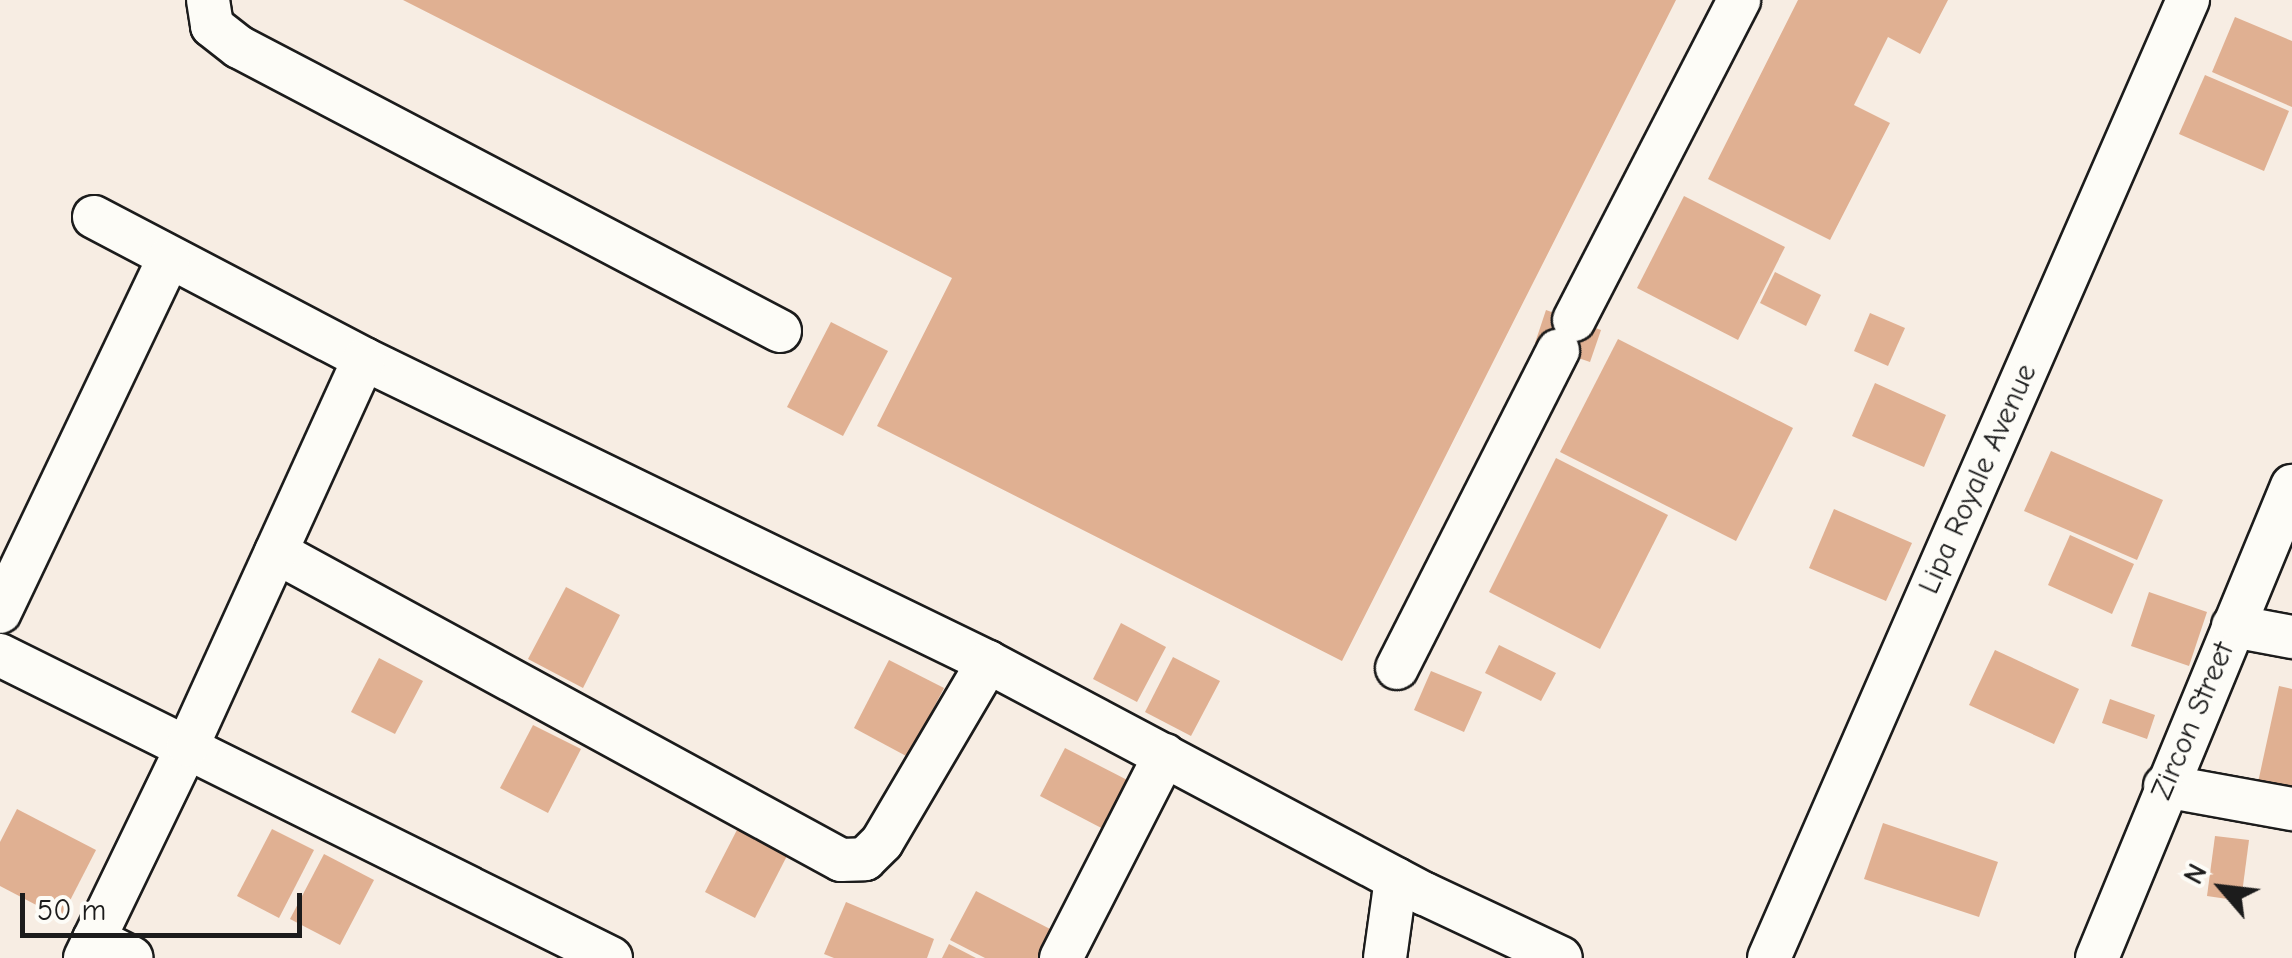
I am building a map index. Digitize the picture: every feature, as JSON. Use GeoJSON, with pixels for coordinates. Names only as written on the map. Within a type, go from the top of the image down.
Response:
{"type":"FeatureCollection","features":[{"type":"Feature","properties":{"kind":"street"},"geometry":{"type":"LineString","coordinates":[[208,0],[212,26],[239,47],[780,330]]}},
{"type":"Feature","properties":{"kind":"street"},"geometry":{"type":"LineString","coordinates":[[1397,668],[1739,0]]}},
{"type":"Feature","properties":{"kind":"street","name":"Lipa Royale Avenue"},"geometry":{"type":"LineString","coordinates":[[1768,958],[2188,0]]}},
{"type":"Feature","properties":{"kind":"street"},"geometry":{"type":"LineString","coordinates":[[94,217],[364,359],[988,662],[1396,879],[1561,958]]}},
{"type":"Feature","properties":{"kind":"street"},"geometry":{"type":"LineString","coordinates":[[0,612],[169,258]]}},
{"type":"Feature","properties":{"kind":"street"},"geometry":{"type":"LineString","coordinates":[[132,958],[89,948],[188,746],[364,359]]}},
{"type":"Feature","properties":{"kind":"street","name":"Zircon Street"},"geometry":{"type":"LineString","coordinates":[[2104,957],[2166,786],[2292,486]]}},
{"type":"Feature","properties":{"kind":"street"},"geometry":{"type":"LineString","coordinates":[[276,552],[841,860],[865,859],[882,842],[988,662]]}},
{"type":"Feature","properties":{"kind":"street"},"geometry":{"type":"LineString","coordinates":[[2233,626],[2292,637]]}},
{"type":"Feature","properties":{"kind":"street"},"geometry":{"type":"LineString","coordinates":[[0,655],[610,958]]}},
{"type":"Feature","properties":{"kind":"street"},"geometry":{"type":"LineString","coordinates":[[1061,958],[1165,755]]}},
{"type":"Feature","properties":{"kind":"street"},"geometry":{"type":"LineString","coordinates":[[2166,786],[2292,809]]}},
{"type":"Feature","properties":{"kind":"street"},"geometry":{"type":"LineString","coordinates":[[1385,958],[1396,879]]}},
{"type":"Feature","properties":{"kind":"building"},"geometry":{"type":"Polygon","coordinates":[[[403,0],[1676,0],[1342,661],[877,426],[952,278],[403,0]]]}},
{"type":"Feature","properties":{"kind":"building"},"geometry":{"type":"Polygon","coordinates":[[[1798,0],[1948,0],[1920,54],[1888,37],[1854,105],[1890,123],[1830,240],[1708,179],[1798,0]]]}},
{"type":"Feature","properties":{"kind":"building"},"geometry":{"type":"Polygon","coordinates":[[[2235,17],[2292,41],[2292,107],[2212,72],[2235,17]]]}},
{"type":"Feature","properties":{"kind":"building"},"geometry":{"type":"Polygon","coordinates":[[[2205,75],[2289,111],[2264,171],[2179,134],[2205,75]]]}},
{"type":"Feature","properties":{"kind":"building"},"geometry":{"type":"Polygon","coordinates":[[[1684,196],[1785,247],[1738,340],[1637,288],[1684,196]]]}},
{"type":"Feature","properties":{"kind":"building"},"geometry":{"type":"Polygon","coordinates":[[[1775,272],[1821,295],[1806,326],[1760,303],[1775,272]]]}},
{"type":"Feature","properties":{"kind":"building"},"geometry":{"type":"Polygon","coordinates":[[[1546,310],[1601,330],[1590,362],[1535,343],[1546,310]]]}},
{"type":"Feature","properties":{"kind":"building"},"geometry":{"type":"Polygon","coordinates":[[[1870,313],[1905,328],[1888,366],[1854,351],[1870,313]]]}},
{"type":"Feature","properties":{"kind":"building"},"geometry":{"type":"Polygon","coordinates":[[[831,322],[888,351],[843,436],[787,407],[831,322]]]}},
{"type":"Feature","properties":{"kind":"building"},"geometry":{"type":"Polygon","coordinates":[[[1618,339],[1793,428],[1736,541],[1560,452],[1618,339]]]}},
{"type":"Feature","properties":{"kind":"building"},"geometry":{"type":"Polygon","coordinates":[[[1875,383],[1946,415],[1924,467],[1852,436],[1875,383]]]}},
{"type":"Feature","properties":{"kind":"building"},"geometry":{"type":"Polygon","coordinates":[[[2051,451],[2163,500],[2137,560],[2024,511],[2051,451]]]}},
{"type":"Feature","properties":{"kind":"building"},"geometry":{"type":"Polygon","coordinates":[[[1556,458],[1668,515],[1600,649],[1489,592],[1556,458]]]}},
{"type":"Feature","properties":{"kind":"building"},"geometry":{"type":"Polygon","coordinates":[[[1834,509],[1912,543],[1886,601],[1809,568],[1834,509]]]}},
{"type":"Feature","properties":{"kind":"building"},"geometry":{"type":"Polygon","coordinates":[[[2070,535],[2134,564],[2112,614],[2048,585],[2070,535]]]}},
{"type":"Feature","properties":{"kind":"building"},"geometry":{"type":"Polygon","coordinates":[[[566,587],[620,615],[583,688],[528,659],[566,587]]]}},
{"type":"Feature","properties":{"kind":"building"},"geometry":{"type":"Polygon","coordinates":[[[2149,592],[2207,612],[2189,666],[2131,646],[2149,592]]]}},
{"type":"Feature","properties":{"kind":"building"},"geometry":{"type":"Polygon","coordinates":[[[1121,623],[1166,647],[1137,702],[1093,679],[1121,623]]]}},
{"type":"Feature","properties":{"kind":"building"},"geometry":{"type":"Polygon","coordinates":[[[1499,645],[1556,673],[1541,701],[1485,673],[1499,645]]]}},
{"type":"Feature","properties":{"kind":"building"},"geometry":{"type":"Polygon","coordinates":[[[1995,650],[2079,689],[2054,744],[1969,705],[1995,650]]]}},
{"type":"Feature","properties":{"kind":"building"},"geometry":{"type":"Polygon","coordinates":[[[1173,657],[1220,681],[1191,736],[1145,712],[1173,657]]]}},
{"type":"Feature","properties":{"kind":"building"},"geometry":{"type":"Polygon","coordinates":[[[379,658],[423,681],[395,734],[351,712],[379,658]]]}},
{"type":"Feature","properties":{"kind":"building"},"geometry":{"type":"Polygon","coordinates":[[[889,660],[944,688],[908,757],[854,728],[889,660]]]}},
{"type":"Feature","properties":{"kind":"building"},"geometry":{"type":"Polygon","coordinates":[[[1431,671],[1482,692],[1464,732],[1414,710],[1431,671]]]}},
{"type":"Feature","properties":{"kind":"building"},"geometry":{"type":"Polygon","coordinates":[[[2279,686],[2292,689],[2292,795],[2257,787],[2279,686]]]}},
{"type":"Feature","properties":{"kind":"building"},"geometry":{"type":"Polygon","coordinates":[[[2110,699],[2155,715],[2147,739],[2102,723],[2110,699]]]}},
{"type":"Feature","properties":{"kind":"building"},"geometry":{"type":"Polygon","coordinates":[[[533,725],[581,749],[548,813],[500,788],[533,725]]]}},
{"type":"Feature","properties":{"kind":"building"},"geometry":{"type":"Polygon","coordinates":[[[1065,748],[1135,784],[1109,832],[1040,796],[1065,748]]]}},
{"type":"Feature","properties":{"kind":"building"},"geometry":{"type":"Polygon","coordinates":[[[17,809],[96,850],[61,918],[0,886],[0,842],[17,809]]]}},
{"type":"Feature","properties":{"kind":"building"},"geometry":{"type":"Polygon","coordinates":[[[1883,823],[1998,862],[1979,917],[1864,879],[1883,823]]]}},
{"type":"Feature","properties":{"kind":"building"},"geometry":{"type":"Polygon","coordinates":[[[739,826],[789,852],[755,918],[705,892],[739,826]]]}},
{"type":"Feature","properties":{"kind":"building"},"geometry":{"type":"Polygon","coordinates":[[[272,829],[314,850],[279,918],[237,896],[272,829]]]}},
{"type":"Feature","properties":{"kind":"building"},"geometry":{"type":"Polygon","coordinates":[[[2215,836],[2249,840],[2241,901],[2207,896],[2215,836]]]}},
{"type":"Feature","properties":{"kind":"building"},"geometry":{"type":"Polygon","coordinates":[[[324,854],[374,880],[340,945],[290,919],[324,854]]]}},
{"type":"Feature","properties":{"kind":"building"},"geometry":{"type":"Polygon","coordinates":[[[976,891],[1054,931],[1040,958],[985,958],[950,940],[976,891]]]}},
{"type":"Feature","properties":{"kind":"building"},"geometry":{"type":"Polygon","coordinates":[[[846,902],[934,939],[927,958],[834,958],[824,954],[846,902]]]}},
{"type":"Feature","properties":{"kind":"building"},"geometry":{"type":"Polygon","coordinates":[[[949,944],[976,958],[942,958],[949,944]]]}}]}
